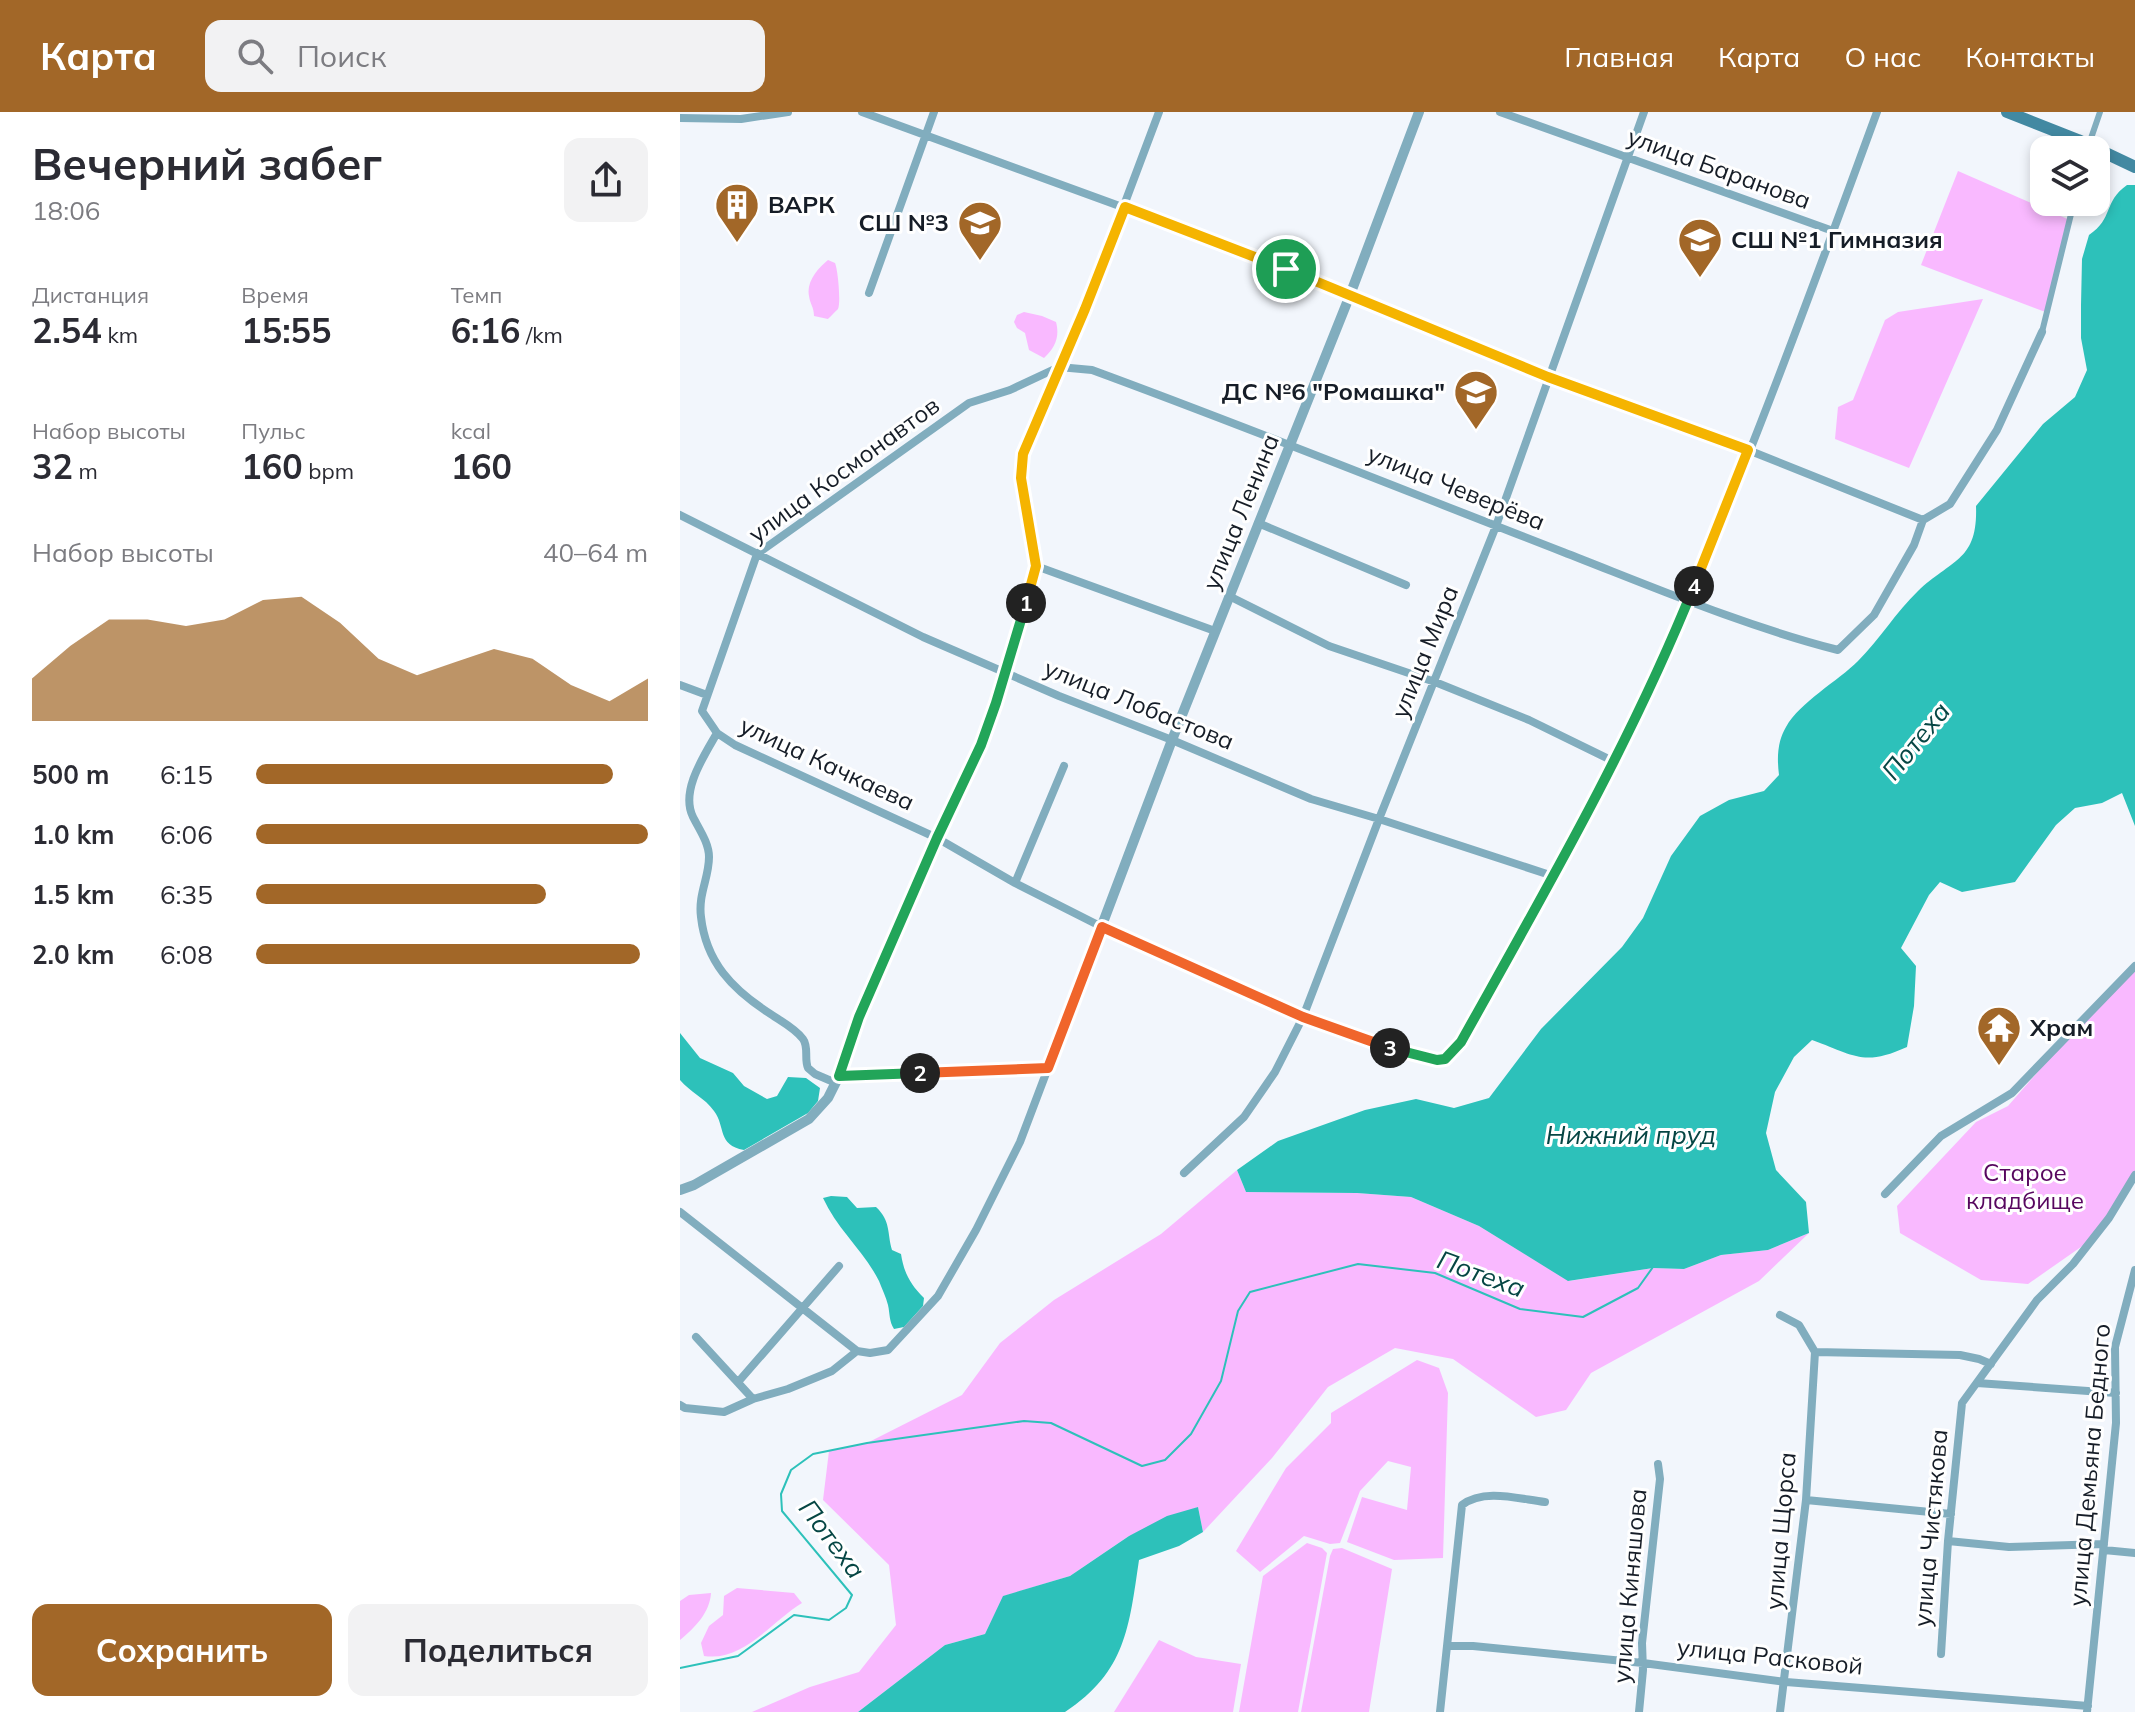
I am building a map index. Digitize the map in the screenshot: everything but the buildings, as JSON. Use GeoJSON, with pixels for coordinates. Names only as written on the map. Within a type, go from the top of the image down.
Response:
{"type":"FeatureCollection","features":[{"type":"Feature","properties":{"kind":"main road"},"geometry":{"type":"LineString","coordinates":[[2007,112],[2063,136]]}},
{"type":"Feature","properties":{"kind":"main road"},"geometry":{"type":"LineString","coordinates":[[2110,156],[2135,167]]}},
{"type":"Feature","properties":{"kind":"street"},"geometry":{"type":"LineString","coordinates":[[680,118],[741,119],[788,112]]}},
{"type":"Feature","properties":{"kind":"street"},"geometry":{"type":"LineString","coordinates":[[862,112],[1125,207],[1548,377],[1748,450],[1923,520],[1950,504],[1997,430],[2042,332],[2071,216]]}},
{"type":"Feature","properties":{"kind":"street"},"geometry":{"type":"LineString","coordinates":[[869,293],[934,112]]}},
{"type":"Feature","properties":{"kind":"street"},"geometry":{"type":"LineString","coordinates":[[680,1190],[809,1119],[819,1111],[837,1080],[859,1017],[981,745],[1036,566],[1021,478],[1023,454],[1085,309],[1159,112]]}},
{"type":"Feature","properties":{"kind":"street","name":"улица Ленина"},"geometry":{"type":"LineString","coordinates":[[1048,1068],[1172,740],[1350,295],[1419,112]]}},
{"type":"Feature","properties":{"kind":"street","name":"улица Баранова"},"geometry":{"type":"LineString","coordinates":[[1500,112],[1833,231]]}},
{"type":"Feature","properties":{"kind":"street","name":"улица Мира"},"geometry":{"type":"LineString","coordinates":[[1184,1173],[1244,1117],[1275,1072],[1303,1017],[1496,526],[1644,112]]}},
{"type":"Feature","properties":{"kind":"street"},"geometry":{"type":"LineString","coordinates":[[1553,876],[1615,762],[1688,600],[1877,112]]}},
{"type":"Feature","properties":{"kind":"street"},"geometry":{"type":"LineString","coordinates":[[2092,136],[2100,112]]}},
{"type":"Feature","properties":{"kind":"street","name":"улица Чеверёва"},"geometry":{"type":"LineString","coordinates":[[1059,367],[1092,370],[1289,443],[1688,600],[1838,650],[1874,615],[1914,545],[1923,520]]}},
{"type":"Feature","properties":{"kind":"street","name":"улица Космонавтов"},"geometry":{"type":"LineString","coordinates":[[702,711],[757,554],[969,403],[1010,390],[1059,367]]}},
{"type":"Feature","properties":{"kind":"street","name":"улица Лобастова"},"geometry":{"type":"LineString","coordinates":[[680,515],[923,637],[1084,707],[1172,740],[1303,797],[1553,876]]}},
{"type":"Feature","properties":{"kind":"street"},"geometry":{"type":"LineString","coordinates":[[1258,523],[1406,585]]}},
{"type":"Feature","properties":{"kind":"street"},"geometry":{"type":"LineString","coordinates":[[1036,566],[1215,631]]}},
{"type":"Feature","properties":{"kind":"street"},"geometry":{"type":"LineString","coordinates":[[1229,596],[1329,646],[1435,682],[1529,720],[1615,762]]}},
{"type":"Feature","properties":{"kind":"street"},"geometry":{"type":"LineString","coordinates":[[680,685],[707,695]]}},
{"type":"Feature","properties":{"kind":"street","name":"улица Качкаева"},"geometry":{"type":"LineString","coordinates":[[702,711],[717,733],[735,745],[937,838],[1015,883],[1102,927],[1303,1017],[1397,1051],[1437,1060],[1445,1059],[1461,1042],[1553,876]]}},
{"type":"Feature","properties":{"kind":"street","name":"улица Качкаева"},"geometry":{"type":"LineString","coordinates":[[717,733],[688,796],[688,808],[710,857],[700,898],[705,939],[718,969],[728,981],[798,1034],[805,1044],[808,1068],[815,1074],[837,1080]]}},
{"type":"Feature","properties":{"kind":"street"},"geometry":{"type":"LineString","coordinates":[[1015,883],[1064,766]]}},
{"type":"Feature","properties":{"kind":"street"},"geometry":{"type":"LineString","coordinates":[[1885,1194],[1941,1136],[2012,1093],[2135,966]]}},
{"type":"Feature","properties":{"kind":"street"},"geometry":{"type":"LineString","coordinates":[[681,1213],[857,1351],[870,1353],[888,1350],[938,1296],[976,1230],[1020,1142],[1048,1068],[837,1080]]}},
{"type":"Feature","properties":{"kind":"street","name":"улица Чистякова"},"geometry":{"type":"LineString","coordinates":[[1941,1654],[1948,1541],[1962,1403],[2037,1300],[2073,1264],[2109,1218],[2135,1175]]}},
{"type":"Feature","properties":{"kind":"street"},"geometry":{"type":"LineString","coordinates":[[739,1381],[839,1266]]}},
{"type":"Feature","properties":{"kind":"street","name":"улица Демьяна Бедного"},"geometry":{"type":"LineString","coordinates":[[2088,1709],[2116,1423],[2115,1347],[2135,1270]]}},
{"type":"Feature","properties":{"kind":"street"},"geometry":{"type":"LineString","coordinates":[[1780,1315],[1799,1325],[1815,1352],[1960,1355],[1991,1364]]}},
{"type":"Feature","properties":{"kind":"street"},"geometry":{"type":"LineString","coordinates":[[696,1337],[753,1399]]}},
{"type":"Feature","properties":{"kind":"street"},"geometry":{"type":"LineString","coordinates":[[680,1405],[724,1412],[832,1371],[857,1351]]}},
{"type":"Feature","properties":{"kind":"street","name":"улица Щорса"},"geometry":{"type":"LineString","coordinates":[[1780,1712],[1806,1500],[1815,1352]]}},
{"type":"Feature","properties":{"kind":"street"},"geometry":{"type":"LineString","coordinates":[[1977,1383],[2116,1393]]}},
{"type":"Feature","properties":{"kind":"street","name":"улица Киняшова"},"geometry":{"type":"LineString","coordinates":[[1639,1712],[1642,1643],[1660,1479],[1658,1464]]}},
{"type":"Feature","properties":{"kind":"street"},"geometry":{"type":"LineString","coordinates":[[1440,1712],[1462,1505],[1480,1497],[1545,1502]]}},
{"type":"Feature","properties":{"kind":"street"},"geometry":{"type":"LineString","coordinates":[[1806,1500],[1951,1514]]}},
{"type":"Feature","properties":{"kind":"street"},"geometry":{"type":"LineString","coordinates":[[1948,1541],[2009,1547],[2104,1547],[2135,1553]]}},
{"type":"Feature","properties":{"kind":"street","name":"улица Расковой"},"geometry":{"type":"LineString","coordinates":[[1447,1646],[1643,1663],[1786,1682],[2088,1709]]}},
{"type":"Feature","properties":{"kind":"green space"},"geometry":{"type":"Polygon","coordinates":[[[1958,171],[2030,203],[2030,216],[2061,216],[2072,221],[2048,313],[1921,265],[1958,171]]]}},
{"type":"Feature","properties":{"kind":"green space"},"geometry":{"type":"Polygon","coordinates":[[[828,260],[835,263],[839,300],[838,309],[828,319],[814,316],[809,286],[828,260]]]}},
{"type":"Feature","properties":{"kind":"green space"},"geometry":{"type":"Polygon","coordinates":[[[1983,299],[1909,468],[1835,439],[1838,407],[1853,400],[1885,320],[1898,312],[1983,299]]]}},
{"type":"Feature","properties":{"kind":"green space"},"geometry":{"type":"Polygon","coordinates":[[[1024,312],[1056,322],[1056,342],[1044,358],[1029,350],[1025,333],[1014,322],[1017,315],[1024,312]]]}},
{"type":"Feature","properties":{"kind":"green space","name":"Старое кладбище"},"geometry":{"type":"Polygon","coordinates":[[[2135,969],[2135,1174],[2091,1240],[2028,1284],[1981,1280],[1900,1233],[1897,1206],[1976,1122],[2008,1106],[2098,1003],[2135,969]]]}},
{"type":"Feature","properties":{"kind":"green space"},"geometry":{"type":"Polygon","coordinates":[[[1237,1170],[1246,1192],[1411,1197],[1479,1226],[1569,1281],[1653,1268],[1684,1269],[1721,1255],[1768,1250],[1809,1233],[1759,1281],[1591,1373],[1566,1410],[1536,1417],[1453,1359],[1395,1348],[1328,1387],[1272,1458],[1203,1532],[1198,1507],[1129,1536],[1070,1576],[1004,1596],[985,1634],[945,1645],[858,1712],[752,1712],[810,1687],[859,1672],[896,1625],[889,1565],[823,1500],[829,1451],[867,1443],[962,1395],[1000,1343],[1054,1300],[1161,1234],[1237,1170]]]}},
{"type":"Feature","properties":{"kind":"green space"},"geometry":{"type":"Polygon","coordinates":[[[1417,1360],[1439,1368],[1448,1393],[1443,1558],[1394,1560],[1347,1542],[1362,1497],[1407,1510],[1411,1467],[1388,1461],[1360,1491],[1340,1543],[1330,1544],[1304,1536],[1260,1572],[1236,1551],[1286,1468],[1331,1423],[1331,1413],[1417,1360]]]}},
{"type":"Feature","properties":{"kind":"green space"},"geometry":{"type":"Polygon","coordinates":[[[1307,1543],[1327,1553],[1298,1712],[1239,1712],[1263,1576],[1307,1543]]]}},
{"type":"Feature","properties":{"kind":"green space"},"geometry":{"type":"Polygon","coordinates":[[[1342,1548],[1392,1569],[1369,1712],[1301,1712],[1330,1556],[1333,1549],[1342,1548]]]}},
{"type":"Feature","properties":{"kind":"green space"},"geometry":{"type":"Polygon","coordinates":[[[737,1588],[794,1593],[802,1603],[744,1647],[718,1656],[704,1656],[701,1643],[709,1626],[723,1615],[724,1596],[737,1588]]]}},
{"type":"Feature","properties":{"kind":"green space"},"geometry":{"type":"Polygon","coordinates":[[[711,1593],[701,1619],[680,1640],[680,1601],[689,1595],[711,1593]]]}},
{"type":"Feature","properties":{"kind":"green space"},"geometry":{"type":"Polygon","coordinates":[[[1159,1640],[1196,1657],[1241,1664],[1233,1712],[1114,1712],[1159,1640]]]}},
{"type":"Feature","properties":{"kind":"water","name":"Нижний пруд"},"geometry":{"type":"Polygon","coordinates":[[[2127,185],[2135,185],[2135,826],[2122,793],[2102,803],[2075,808],[2056,825],[2015,882],[1962,892],[1940,882],[1929,895],[1901,948],[1916,966],[1914,1006],[1907,1047],[1869,1058],[1812,1040],[1794,1057],[1775,1092],[1766,1133],[1776,1170],[1806,1202],[1809,1233],[1768,1250],[1721,1255],[1684,1269],[1653,1268],[1568,1281],[1479,1226],[1411,1197],[1246,1192],[1237,1170],[1278,1141],[1365,1110],[1416,1099],[1454,1108],[1489,1098],[1541,1029],[1622,947],[1643,918],[1671,856],[1700,816],[1729,800],[1764,791],[1779,775],[1779,745],[1792,718],[1850,669],[1918,591],[1960,557],[1973,538],[1976,506],[2043,424],[2075,397],[2087,370],[2081,338],[2082,259],[2089,235],[2105,216],[2110,216],[2110,206],[2127,185]]]}},
{"type":"Feature","properties":{"kind":"water"},"geometry":{"type":"Polygon","coordinates":[[[680,1033],[700,1058],[733,1073],[744,1086],[767,1099],[777,1096],[788,1077],[806,1078],[820,1088],[818,1101],[808,1113],[744,1150],[735,1148],[726,1140],[718,1117],[710,1106],[680,1080],[680,1033]]]}},
{"type":"Feature","properties":{"kind":"water"},"geometry":{"type":"Polygon","coordinates":[[[847,1197],[857,1208],[876,1207],[884,1217],[892,1250],[901,1254],[908,1278],[924,1298],[923,1306],[904,1327],[894,1329],[879,1281],[823,1198],[847,1197]]]}},
{"type":"Feature","properties":{"kind":"water"},"geometry":{"type":"Polygon","coordinates":[[[1198,1507],[1203,1532],[1179,1546],[1139,1560],[1127,1627],[1113,1664],[1085,1697],[1065,1712],[858,1712],[945,1645],[985,1634],[1003,1596],[1070,1576],[1129,1536],[1167,1516],[1198,1507]]]}},
{"type":"Feature","properties":{"kind":"waterway","name":"Потеха"},"geometry":{"type":"LineString","coordinates":[[680,1668],[738,1656],[794,1615],[829,1620],[846,1608],[852,1595],[782,1511],[781,1494],[791,1470],[813,1454],[867,1443],[1024,1421],[1051,1423],[1142,1466],[1165,1460],[1191,1434],[1221,1381],[1238,1311],[1250,1292],[1358,1264],[1435,1273],[1520,1309],[1583,1317],[1638,1288],[1653,1267]]}},
{"type":"Feature","properties":{"kind":"place","name":"ВАРК"},"geometry":{"type":"Point","coordinates":[737,244]}},
{"type":"Feature","properties":{"kind":"place","name":"СШ №3"},"geometry":{"type":"Point","coordinates":[980,262]}},
{"type":"Feature","properties":{"kind":"place","name":"СШ №1 Гимназия"},"geometry":{"type":"Point","coordinates":[1700,279]}},
{"type":"Feature","properties":{"kind":"place","name":"ДС №6 \"Ромашка\""},"geometry":{"type":"Point","coordinates":[1476,431]}},
{"type":"Feature","properties":{"kind":"place","name":"Храм"},"geometry":{"type":"Point","coordinates":[1999,1067]}},
{"type":"Feature","properties":{"kind":"route"},"geometry":{"type":"LineString","coordinates":[[1125,207],[1286,269],[1548,377],[1748,450],[1688,600],[1615,762],[1574,841],[1461,1042],[1445,1059],[1397,1051],[1303,1017],[1102,927],[1048,1068],[839,1076],[859,1017],[981,745],[996,703],[1036,566],[1021,478],[1023,454],[1125,207]]}}]}
